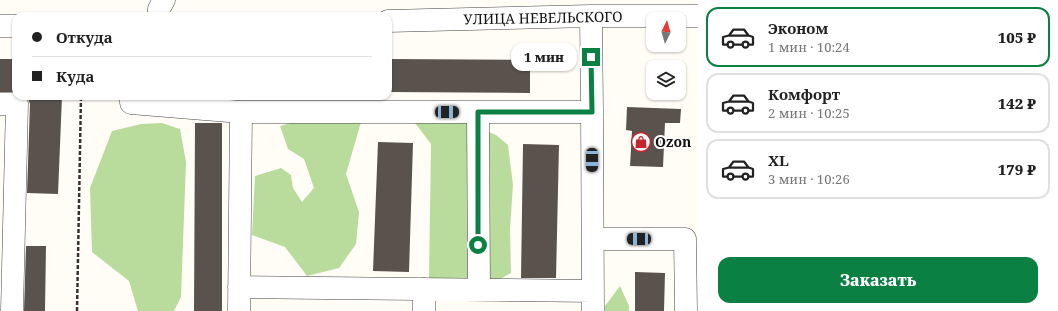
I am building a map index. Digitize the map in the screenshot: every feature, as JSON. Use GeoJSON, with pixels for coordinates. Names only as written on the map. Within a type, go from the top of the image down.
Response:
{"type":"FeatureCollection","features":[{"type":"Feature","properties":{"kind":"street"},"geometry":{"type":"LineString","coordinates":[[159,12],[164,0]]}},
{"type":"Feature","properties":{"kind":"street"},"geometry":{"type":"LineString","coordinates":[[239,287],[478,289],[593,301],[591,16]]}},
{"type":"Feature","properties":{"kind":"street","name":"УЛИЦА НЕВЕЛЬСКОГО"},"geometry":{"type":"LineString","coordinates":[[392,20],[591,16],[698,16]]}},
{"type":"Feature","properties":{"kind":"street"},"geometry":{"type":"LineString","coordinates":[[0,26],[12,26]]}},
{"type":"Feature","properties":{"kind":"street"},"geometry":{"type":"LineString","coordinates":[[131,100],[131,103],[241,112],[592,112]]}},
{"type":"Feature","properties":{"kind":"street"},"geometry":{"type":"LineString","coordinates":[[0,104],[17,104],[7,234],[12,311]]}},
{"type":"Feature","properties":{"kind":"street"},"geometry":{"type":"LineString","coordinates":[[239,311],[241,112]]}},
{"type":"Feature","properties":{"kind":"street"},"geometry":{"type":"LineString","coordinates":[[478,112],[478,289]]}},
{"type":"Feature","properties":{"kind":"street"},"geometry":{"type":"LineString","coordinates":[[593,239],[685,239],[686,311]]}},
{"type":"Feature","properties":{"kind":"street"},"geometry":{"type":"LineString","coordinates":[[424,289],[424,311]]}},
{"type":"Feature","properties":{"kind":"path"},"geometry":{"type":"LineString","coordinates":[[77,311],[81,100]]}},
{"type":"Feature","properties":{"kind":"green space"},"geometry":{"type":"Polygon","coordinates":[[[367,101],[346,174],[359,212],[356,244],[339,268],[307,276],[285,247],[252,235],[255,176],[281,168],[291,175],[293,188],[302,202],[314,188],[304,159],[288,149],[280,126],[367,101]]]}},
{"type":"Feature","properties":{"kind":"green space"},"geometry":{"type":"Polygon","coordinates":[[[445,102],[467,123],[496,135],[508,145],[513,185],[510,228],[511,273],[493,283],[429,279],[431,144],[415,123],[445,102]]]}},
{"type":"Feature","properties":{"kind":"green space"},"geometry":{"type":"Polygon","coordinates":[[[162,123],[180,129],[186,162],[181,297],[174,311],[138,311],[129,281],[92,252],[90,188],[112,131],[141,124],[162,123]]]}},
{"type":"Feature","properties":{"kind":"green space"},"geometry":{"type":"Polygon","coordinates":[[[620,286],[629,306],[629,311],[605,311],[605,306],[620,286]]]}},
{"type":"Feature","properties":{"kind":"building"},"geometry":{"type":"Polygon","coordinates":[[[0,59],[12,59],[12,92],[0,92],[0,59]]]}},
{"type":"Feature","properties":{"kind":"building"},"geometry":{"type":"Polygon","coordinates":[[[392,59],[530,60],[530,93],[392,92],[392,59]]]}},
{"type":"Feature","properties":{"kind":"building"},"geometry":{"type":"Polygon","coordinates":[[[28,100],[62,100],[58,194],[27,193],[30,104],[28,100]]]}},
{"type":"Feature","properties":{"kind":"building"},"geometry":{"type":"Polygon","coordinates":[[[627,107],[681,109],[680,123],[665,123],[663,167],[630,166],[632,131],[626,130],[627,107]]]}},
{"type":"Feature","properties":{"kind":"building"},"geometry":{"type":"Polygon","coordinates":[[[195,123],[222,123],[222,311],[194,311],[195,123]]]}},
{"type":"Feature","properties":{"kind":"building"},"geometry":{"type":"Polygon","coordinates":[[[378,142],[413,143],[409,272],[373,271],[378,142]]]}},
{"type":"Feature","properties":{"kind":"building"},"geometry":{"type":"Polygon","coordinates":[[[523,144],[559,145],[556,278],[521,278],[523,144]]]}},
{"type":"Feature","properties":{"kind":"building"},"geometry":{"type":"Polygon","coordinates":[[[26,246],[46,246],[45,311],[24,311],[26,246]]]}},
{"type":"Feature","properties":{"kind":"building"},"geometry":{"type":"Polygon","coordinates":[[[635,272],[665,273],[664,311],[635,311],[635,272]]]}},
{"type":"Feature","properties":{"kind":"place","name":"Ozon"},"geometry":{"type":"Point","coordinates":[641,142]}},
{"type":"Feature","properties":{"kind":"route"},"geometry":{"type":"LineString","coordinates":[[478,245],[478,112],[592,112],[591,57]]}}]}
